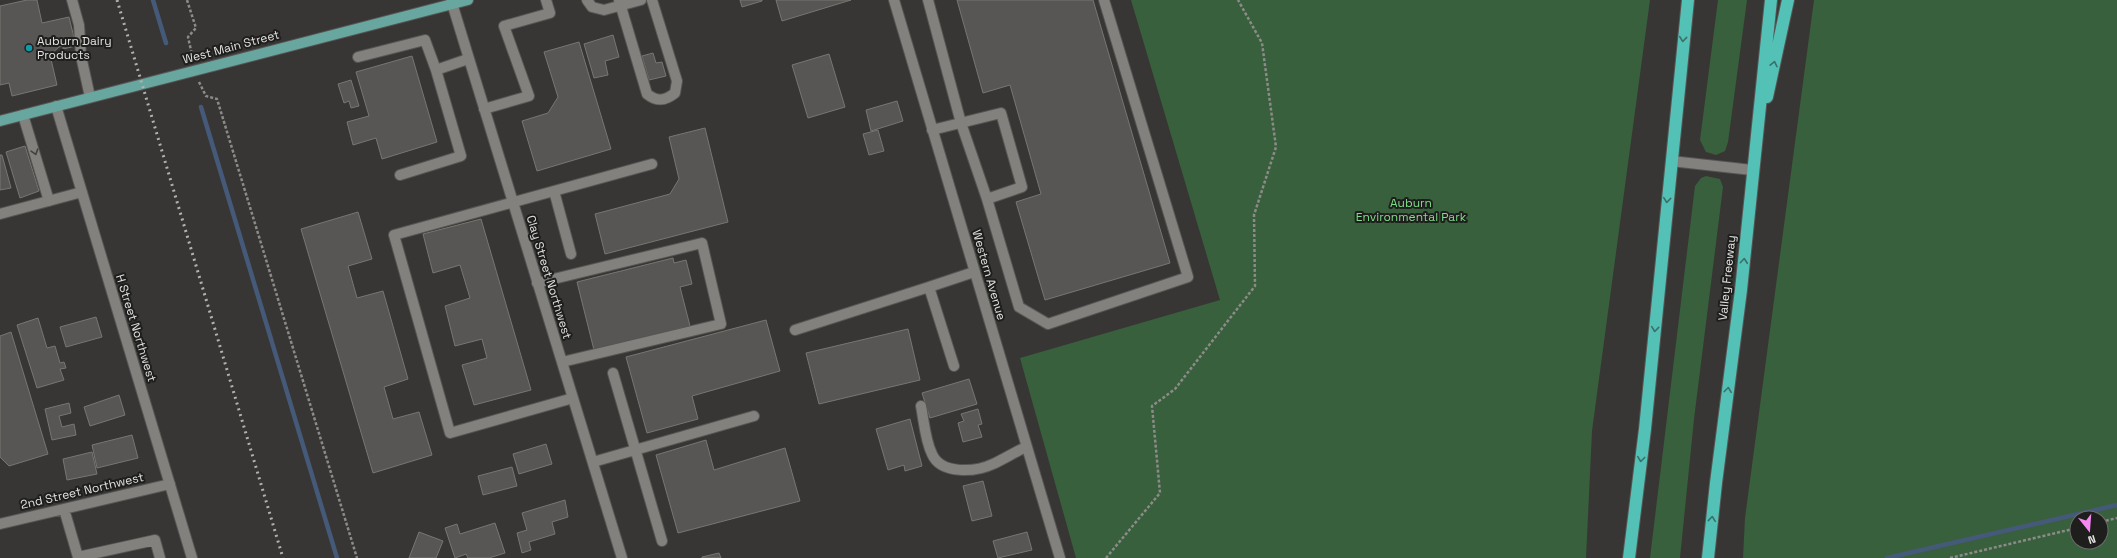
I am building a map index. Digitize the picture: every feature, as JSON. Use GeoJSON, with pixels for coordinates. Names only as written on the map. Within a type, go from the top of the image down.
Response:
{"type":"FeatureCollection","features":[{"type":"Feature","properties":{"kind":"highway","name":"Valley Freeway"},"geometry":{"type":"LineString","coordinates":[[1708,558],[1716,482],[1741,290],[1752,170],[1772,0]]}},
{"type":"Feature","properties":{"kind":"highway"},"geometry":{"type":"LineString","coordinates":[[1752,170],[1788,0]]}},
{"type":"Feature","properties":{"kind":"highway"},"geometry":{"type":"LineString","coordinates":[[1629,558],[1645,428],[1687,2]]}},
{"type":"Feature","properties":{"kind":"main road","name":"West Main Street"},"geometry":{"type":"LineString","coordinates":[[0,121],[452,2],[468,0]]}},
{"type":"Feature","properties":{"kind":"street"},"geometry":{"type":"LineString","coordinates":[[72,0],[79,24],[81,56],[90,97]]}},
{"type":"Feature","properties":{"kind":"street"},"geometry":{"type":"LineString","coordinates":[[484,109],[529,96],[504,26],[550,13],[546,0]]}},
{"type":"Feature","properties":{"kind":"street"},"geometry":{"type":"LineString","coordinates":[[587,0],[596,10],[604,10],[620,3],[641,0]]}},
{"type":"Feature","properties":{"kind":"street"},"geometry":{"type":"LineString","coordinates":[[620,3],[647,94],[652,98],[660,100],[668,98],[675,93],[677,81],[652,0]]}},
{"type":"Feature","properties":{"kind":"street","name":"Western Avenue"},"geometry":{"type":"LineString","coordinates":[[894,0],[1060,558]]}},
{"type":"Feature","properties":{"kind":"street"},"geometry":{"type":"LineString","coordinates":[[928,0],[961,124],[987,199],[1018,307],[1048,324],[1188,277],[1104,0]]}},
{"type":"Feature","properties":{"kind":"street","name":"Clay Street Northwest"},"geometry":{"type":"LineString","coordinates":[[452,2],[512,203],[622,558]]}},
{"type":"Feature","properties":{"kind":"street"},"geometry":{"type":"LineString","coordinates":[[358,57],[425,40],[436,70],[461,156],[400,176]]}},
{"type":"Feature","properties":{"kind":"street"},"geometry":{"type":"LineString","coordinates":[[436,70],[468,59]]}},
{"type":"Feature","properties":{"kind":"street","name":"H Street Northwest"},"geometry":{"type":"LineString","coordinates":[[56,106],[192,558]]}},
{"type":"Feature","properties":{"kind":"street"},"geometry":{"type":"LineString","coordinates":[[932,130],[1001,113],[1022,186],[987,199]]}},
{"type":"Feature","properties":{"kind":"street"},"geometry":{"type":"LineString","coordinates":[[23,115],[49,201]]}},
{"type":"Feature","properties":{"kind":"street"},"geometry":{"type":"LineString","coordinates":[[1671,161],[1752,170]]}},
{"type":"Feature","properties":{"kind":"street"},"geometry":{"type":"LineString","coordinates":[[573,398],[450,433],[394,235],[652,164]]}},
{"type":"Feature","properties":{"kind":"street"},"geometry":{"type":"LineString","coordinates":[[554,191],[571,254]]}},
{"type":"Feature","properties":{"kind":"street"},"geometry":{"type":"LineString","coordinates":[[0,214],[82,192]]}},
{"type":"Feature","properties":{"kind":"street"},"geometry":{"type":"LineString","coordinates":[[537,283],[702,243],[721,324],[562,362]]}},
{"type":"Feature","properties":{"kind":"street"},"geometry":{"type":"LineString","coordinates":[[794,330],[974,272]]}},
{"type":"Feature","properties":{"kind":"street"},"geometry":{"type":"LineString","coordinates":[[929,287],[954,366]]}},
{"type":"Feature","properties":{"kind":"street"},"geometry":{"type":"LineString","coordinates":[[613,372],[634,449],[662,541]]}},
{"type":"Feature","properties":{"kind":"street"},"geometry":{"type":"LineString","coordinates":[[920,406],[932,455],[939,464],[952,470],[969,469],[992,464],[1026,447]]}},
{"type":"Feature","properties":{"kind":"street"},"geometry":{"type":"LineString","coordinates":[[593,462],[634,449],[754,416]]}},
{"type":"Feature","properties":{"kind":"street","name":"2nd Street Northwest"},"geometry":{"type":"LineString","coordinates":[[0,524],[170,484]]}},
{"type":"Feature","properties":{"kind":"street"},"geometry":{"type":"LineString","coordinates":[[64,509],[78,557],[155,540],[160,558]]}},
{"type":"Feature","properties":{"kind":"path"},"geometry":{"type":"LineString","coordinates":[[188,0],[196,28],[188,37],[194,62]]}},
{"type":"Feature","properties":{"kind":"path"},"geometry":{"type":"LineString","coordinates":[[1106,558],[1160,493],[1152,406],[1175,389],[1255,286],[1254,215],[1276,147],[1262,43],[1238,0]]}},
{"type":"Feature","properties":{"kind":"path"},"geometry":{"type":"LineString","coordinates":[[198,78],[206,96],[217,99],[356,558]]}},
{"type":"Feature","properties":{"kind":"path"},"geometry":{"type":"LineString","coordinates":[[1950,558],[2069,530]]}},
{"type":"Feature","properties":{"kind":"green space","name":"Auburn Environmental Park"},"geometry":{"type":"Polygon","coordinates":[[[1131,0],[1650,0],[1592,431],[1586,558],[1076,558],[1020,358],[1220,300],[1131,0]]]}},
{"type":"Feature","properties":{"kind":"green space"},"geometry":{"type":"Polygon","coordinates":[[[1718,0],[1747,0],[1728,142],[1725,151],[1716,155],[1706,152],[1700,140],[1718,0]]]}},
{"type":"Feature","properties":{"kind":"green space"},"geometry":{"type":"Polygon","coordinates":[[[1814,0],[2117,0],[2117,558],[1743,558],[1745,518],[1814,0]]]}},
{"type":"Feature","properties":{"kind":"green space"},"geometry":{"type":"Polygon","coordinates":[[[1706,176],[1720,179],[1723,187],[1694,419],[1680,558],[1650,558],[1695,186],[1701,178],[1706,176]]]}},
{"type":"Feature","properties":{"kind":"building","name":"Auburn Dairy Products"},"geometry":{"type":"Polygon","coordinates":[[[27,0],[37,0],[42,23],[69,17],[76,46],[63,49],[63,46],[59,47],[50,55],[57,85],[12,96],[9,83],[0,85],[0,6],[27,0]]]}},
{"type":"Feature","properties":{"kind":"building"},"geometry":{"type":"Polygon","coordinates":[[[740,0],[762,0],[762,1],[742,7],[740,0]]]}},
{"type":"Feature","properties":{"kind":"building"},"geometry":{"type":"Polygon","coordinates":[[[776,0],[851,0],[782,21],[776,0]]]}},
{"type":"Feature","properties":{"kind":"building"},"geometry":{"type":"Polygon","coordinates":[[[957,0],[1093,0],[1170,263],[1045,300],[1016,202],[1041,194],[1010,85],[983,93],[957,0]]]}},
{"type":"Feature","properties":{"kind":"building"},"geometry":{"type":"Polygon","coordinates":[[[613,35],[619,57],[605,61],[608,75],[594,78],[584,44],[613,35]]]}},
{"type":"Feature","properties":{"kind":"building"},"geometry":{"type":"Polygon","coordinates":[[[579,42],[611,149],[537,171],[522,121],[548,113],[558,97],[544,52],[579,42]]]}},
{"type":"Feature","properties":{"kind":"building"},"geometry":{"type":"Polygon","coordinates":[[[653,53],[656,63],[662,62],[666,76],[649,80],[642,56],[653,53]]]}},
{"type":"Feature","properties":{"kind":"building"},"geometry":{"type":"Polygon","coordinates":[[[829,54],[845,107],[808,118],[792,65],[829,54]]]}},
{"type":"Feature","properties":{"kind":"building"},"geometry":{"type":"Polygon","coordinates":[[[412,56],[437,142],[382,159],[376,138],[353,145],[347,122],[369,116],[356,72],[412,56]]]}},
{"type":"Feature","properties":{"kind":"building"},"geometry":{"type":"Polygon","coordinates":[[[351,80],[359,106],[351,108],[349,101],[344,103],[338,84],[351,80]]]}},
{"type":"Feature","properties":{"kind":"building"},"geometry":{"type":"Polygon","coordinates":[[[897,101],[903,121],[871,131],[866,110],[897,101]]]}},
{"type":"Feature","properties":{"kind":"building"},"geometry":{"type":"Polygon","coordinates":[[[705,128],[728,222],[605,254],[595,214],[670,194],[679,179],[669,137],[705,128]]]}},
{"type":"Feature","properties":{"kind":"building"},"geometry":{"type":"Polygon","coordinates":[[[878,130],[884,151],[869,155],[863,134],[878,130]]]}},
{"type":"Feature","properties":{"kind":"building"},"geometry":{"type":"Polygon","coordinates":[[[25,146],[39,191],[20,198],[6,152],[25,146]]]}},
{"type":"Feature","properties":{"kind":"building"},"geometry":{"type":"Polygon","coordinates":[[[0,155],[2,155],[11,188],[0,190],[0,155]]]}},
{"type":"Feature","properties":{"kind":"building"},"geometry":{"type":"Polygon","coordinates":[[[358,212],[372,259],[348,266],[357,298],[383,291],[408,379],[384,387],[393,419],[419,412],[432,455],[373,473],[301,229],[358,212]]]}},
{"type":"Feature","properties":{"kind":"building"},"geometry":{"type":"Polygon","coordinates":[[[481,219],[531,390],[474,405],[462,365],[487,358],[482,339],[455,346],[445,306],[470,298],[460,265],[433,273],[423,234],[481,219]]]}},
{"type":"Feature","properties":{"kind":"building"},"geometry":{"type":"Polygon","coordinates":[[[673,258],[674,263],[686,260],[692,284],[680,287],[690,326],[594,350],[577,282],[673,258]]]}},
{"type":"Feature","properties":{"kind":"building"},"geometry":{"type":"Polygon","coordinates":[[[96,317],[102,337],[66,347],[60,327],[96,317]]]}},
{"type":"Feature","properties":{"kind":"building"},"geometry":{"type":"Polygon","coordinates":[[[38,318],[47,348],[55,346],[60,363],[64,362],[66,368],[60,369],[64,380],[37,388],[17,325],[38,318]]]}},
{"type":"Feature","properties":{"kind":"building"},"geometry":{"type":"Polygon","coordinates":[[[766,320],[780,371],[692,396],[698,419],[647,433],[626,357],[766,320]]]}},
{"type":"Feature","properties":{"kind":"building"},"geometry":{"type":"Polygon","coordinates":[[[908,329],[920,380],[819,404],[806,353],[908,329]]]}},
{"type":"Feature","properties":{"kind":"building"},"geometry":{"type":"Polygon","coordinates":[[[11,332],[48,454],[9,466],[0,457],[0,336],[11,332]]]}},
{"type":"Feature","properties":{"kind":"building"},"geometry":{"type":"Polygon","coordinates":[[[969,379],[977,404],[930,418],[922,393],[969,379]]]}},
{"type":"Feature","properties":{"kind":"building"},"geometry":{"type":"Polygon","coordinates":[[[119,395],[125,415],[90,426],[84,407],[119,395]]]}},
{"type":"Feature","properties":{"kind":"building"},"geometry":{"type":"Polygon","coordinates":[[[69,403],[71,413],[59,416],[62,427],[74,424],[76,435],[52,440],[45,409],[69,403]]]}},
{"type":"Feature","properties":{"kind":"building"},"geometry":{"type":"Polygon","coordinates":[[[978,409],[982,424],[978,425],[982,437],[963,442],[958,423],[964,421],[961,414],[978,409]]]}},
{"type":"Feature","properties":{"kind":"building"},"geometry":{"type":"Polygon","coordinates":[[[910,419],[922,466],[905,471],[904,465],[888,470],[876,429],[910,419]]]}},
{"type":"Feature","properties":{"kind":"building"},"geometry":{"type":"Polygon","coordinates":[[[132,435],[138,458],[97,468],[92,445],[132,435]]]}},
{"type":"Feature","properties":{"kind":"building"},"geometry":{"type":"Polygon","coordinates":[[[706,440],[714,470],[785,448],[800,501],[678,533],[656,455],[706,440]]]}},
{"type":"Feature","properties":{"kind":"building"},"geometry":{"type":"Polygon","coordinates":[[[546,444],[552,464],[519,474],[513,454],[546,444]]]}},
{"type":"Feature","properties":{"kind":"building"},"geometry":{"type":"Polygon","coordinates":[[[92,452],[97,474],[67,480],[63,459],[92,452]]]}},
{"type":"Feature","properties":{"kind":"building"},"geometry":{"type":"Polygon","coordinates":[[[512,467],[517,486],[483,495],[478,476],[512,467]]]}},
{"type":"Feature","properties":{"kind":"building"},"geometry":{"type":"Polygon","coordinates":[[[983,481],[992,516],[972,521],[963,486],[983,481]]]}},
{"type":"Feature","properties":{"kind":"building"},"geometry":{"type":"Polygon","coordinates":[[[565,500],[568,517],[552,522],[555,534],[529,542],[531,550],[522,553],[517,533],[527,530],[522,513],[565,500]]]}},
{"type":"Feature","properties":{"kind":"building"},"geometry":{"type":"Polygon","coordinates":[[[495,523],[505,553],[489,558],[468,558],[466,554],[455,558],[445,528],[457,524],[460,534],[495,523]]]}},
{"type":"Feature","properties":{"kind":"building"},"geometry":{"type":"Polygon","coordinates":[[[419,532],[443,541],[436,558],[409,558],[419,532]]]}},
{"type":"Feature","properties":{"kind":"building"},"geometry":{"type":"Polygon","coordinates":[[[1027,532],[1032,550],[998,558],[993,541],[1027,532]]]}},
{"type":"Feature","properties":{"kind":"building"},"geometry":{"type":"Polygon","coordinates":[[[719,553],[721,558],[702,558],[702,557],[719,553]]]}},
{"type":"Feature","properties":{"kind":"waterway"},"geometry":{"type":"LineString","coordinates":[[153,0],[166,43]]}},
{"type":"Feature","properties":{"kind":"waterway"},"geometry":{"type":"LineString","coordinates":[[201,107],[337,558]]}},
{"type":"Feature","properties":{"kind":"waterway"},"geometry":{"type":"LineString","coordinates":[[1887,558],[2117,505]]}},
{"type":"Feature","properties":{"kind":"railway"},"geometry":{"type":"LineString","coordinates":[[117,0],[283,558]]}},
{"type":"Feature","properties":{"kind":"place","name":"Auburn Dairy Products"},"geometry":{"type":"Point","coordinates":[29,48]}}]}
